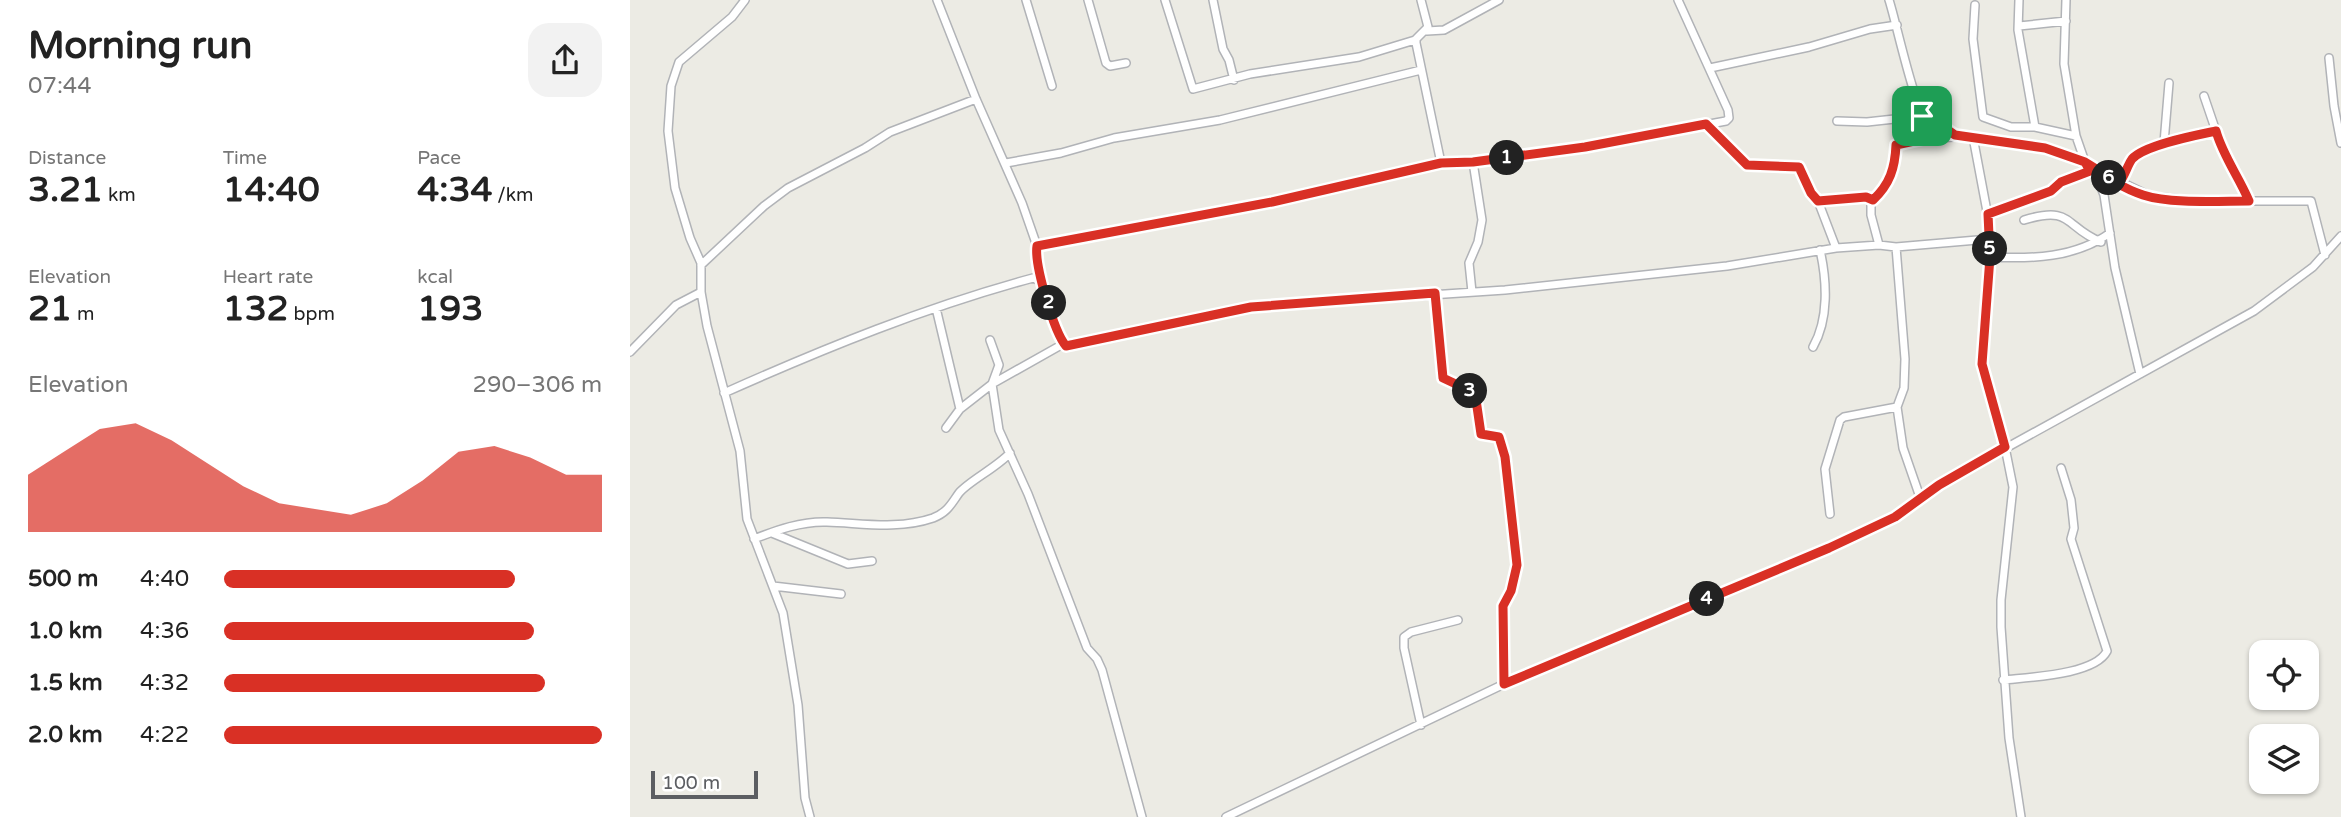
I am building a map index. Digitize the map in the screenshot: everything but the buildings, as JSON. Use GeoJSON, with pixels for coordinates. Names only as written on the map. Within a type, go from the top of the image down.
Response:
{"type":"FeatureCollection","features":[{"type":"Feature","properties":{"kind":"street"},"geometry":{"type":"LineString","coordinates":[[745,0],[732,17],[679,62],[671,86],[667,119],[675,188],[701,265],[701,292],[740,451],[745,506],[754,538],[783,613],[792,667],[803,783],[810,817]]}},
{"type":"Feature","properties":{"kind":"street"},"geometry":{"type":"LineString","coordinates":[[937,0],[975,99],[1006,163],[1037,246],[1036,258],[1063,344]]}},
{"type":"Feature","properties":{"kind":"street"},"geometry":{"type":"LineString","coordinates":[[1026,0],[1052,86]]}},
{"type":"Feature","properties":{"kind":"street"},"geometry":{"type":"LineString","coordinates":[[1087,0],[1106,63],[1110,66],[1126,63]]}},
{"type":"Feature","properties":{"kind":"street"},"geometry":{"type":"LineString","coordinates":[[1165,0],[1191,88],[1234,80],[1250,74],[1359,57],[1415,40],[1427,31],[1444,30],[1499,0]]}},
{"type":"Feature","properties":{"kind":"street"},"geometry":{"type":"LineString","coordinates":[[1213,0],[1223,48],[1234,80]]}},
{"type":"Feature","properties":{"kind":"street"},"geometry":{"type":"LineString","coordinates":[[1421,0],[1428,23],[1427,31]]}},
{"type":"Feature","properties":{"kind":"street"},"geometry":{"type":"LineString","coordinates":[[1037,246],[1272,202],[1441,163],[1473,162],[1585,147],[1726,121],[1729,118],[1710,68],[1692,36],[1678,0]]}},
{"type":"Feature","properties":{"kind":"street"},"geometry":{"type":"LineString","coordinates":[[1889,0],[1903,59],[1922,116],[1929,129],[1937,136]]}},
{"type":"Feature","properties":{"kind":"street"},"geometry":{"type":"LineString","coordinates":[[2019,0],[2019,26],[2035,127]]}},
{"type":"Feature","properties":{"kind":"street"},"geometry":{"type":"LineString","coordinates":[[2066,0],[2064,64],[2076,136],[2085,162],[2102,188],[2110,245],[2140,374]]}},
{"type":"Feature","properties":{"kind":"street"},"geometry":{"type":"LineString","coordinates":[[1975,5],[1973,39],[1982,116],[2011,127],[2035,127],[2076,136]]}},
{"type":"Feature","properties":{"kind":"street"},"geometry":{"type":"LineString","coordinates":[[2019,26],[2066,21]]}},
{"type":"Feature","properties":{"kind":"street"},"geometry":{"type":"LineString","coordinates":[[1710,68],[1809,47],[1870,29],[1897,26]]}},
{"type":"Feature","properties":{"kind":"street"},"geometry":{"type":"LineString","coordinates":[[1415,40],[1441,163]]}},
{"type":"Feature","properties":{"kind":"street"},"geometry":{"type":"LineString","coordinates":[[2329,58],[2341,143]]}},
{"type":"Feature","properties":{"kind":"street"},"geometry":{"type":"LineString","coordinates":[[1006,163],[1061,153],[1115,138],[1220,120],[1421,70]]}},
{"type":"Feature","properties":{"kind":"street"},"geometry":{"type":"LineString","coordinates":[[2164,144],[2169,83]]}},
{"type":"Feature","properties":{"kind":"street"},"geometry":{"type":"LineString","coordinates":[[2204,96],[2221,146],[2249,201]]}},
{"type":"Feature","properties":{"kind":"street"},"geometry":{"type":"LineString","coordinates":[[701,265],[764,206],[788,188],[890,132],[975,99]]}},
{"type":"Feature","properties":{"kind":"street"},"geometry":{"type":"LineString","coordinates":[[1919,102],[1932,119],[1955,135]]}},
{"type":"Feature","properties":{"kind":"street"},"geometry":{"type":"LineString","coordinates":[[1837,121],[1867,122],[1922,116]]}},
{"type":"Feature","properties":{"kind":"street"},"geometry":{"type":"LineString","coordinates":[[1706,124],[1747,165],[1799,167],[1811,193],[1818,201],[1836,248]]}},
{"type":"Feature","properties":{"kind":"street"},"geometry":{"type":"LineString","coordinates":[[2119,183],[2133,158],[2164,144],[2216,131]]}},
{"type":"Feature","properties":{"kind":"street"},"geometry":{"type":"LineString","coordinates":[[1879,245],[1871,215],[1873,200],[1890,178],[1896,159],[1896,145],[1955,135],[2045,148],[2085,162],[2119,183],[2150,196],[2198,201],[2311,201],[2325,255]]}},
{"type":"Feature","properties":{"kind":"street"},"geometry":{"type":"LineString","coordinates":[[1973,137],[1988,214],[1990,257],[1982,364],[2005,447],[2014,501],[2001,600],[2003,680],[2021,817]]}},
{"type":"Feature","properties":{"kind":"street"},"geometry":{"type":"LineString","coordinates":[[1472,292],[1468,270],[1482,220],[1473,162]]}},
{"type":"Feature","properties":{"kind":"street"},"geometry":{"type":"LineString","coordinates":[[1988,214],[2051,191],[2061,182],[2090,171]]}},
{"type":"Feature","properties":{"kind":"street"},"geometry":{"type":"LineString","coordinates":[[1818,201],[1866,197],[1873,200]]}},
{"type":"Feature","properties":{"kind":"street"},"geometry":{"type":"LineString","coordinates":[[2024,220],[2044,214],[2058,214],[2099,241],[2110,245]]}},
{"type":"Feature","properties":{"kind":"street"},"geometry":{"type":"LineString","coordinates":[[1990,257],[2055,256],[2099,241],[2110,233]]}},
{"type":"Feature","properties":{"kind":"street"},"geometry":{"type":"LineString","coordinates":[[1226,817],[1504,684],[1829,548],[1895,517],[1939,485],[2005,447],[2254,311],[2313,267],[2341,236]]}},
{"type":"Feature","properties":{"kind":"street"},"geometry":{"type":"LineString","coordinates":[[946,428],[960,409],[992,384],[1063,344],[1074,346],[1216,313],[1251,307],[1472,292],[1727,266],[1836,248],[1879,245],[1896,247],[1989,239]]}},
{"type":"Feature","properties":{"kind":"street"},"geometry":{"type":"LineString","coordinates":[[1896,247],[1905,359],[1904,388],[1897,407],[1903,448],[1921,500]]}},
{"type":"Feature","properties":{"kind":"street"},"geometry":{"type":"LineString","coordinates":[[1813,347],[1824,323],[1824,274],[1820,250]]}},
{"type":"Feature","properties":{"kind":"street"},"geometry":{"type":"LineString","coordinates":[[724,393],[856,336],[936,307],[1033,278],[1043,283]]}},
{"type":"Feature","properties":{"kind":"street"},"geometry":{"type":"LineString","coordinates":[[630,352],[676,304],[701,292]]}},
{"type":"Feature","properties":{"kind":"street"},"geometry":{"type":"LineString","coordinates":[[1435,293],[1443,378],[1475,393],[1481,434],[1499,437],[1505,457],[1517,565],[1511,591],[1503,606],[1504,684]]}},
{"type":"Feature","properties":{"kind":"street"},"geometry":{"type":"LineString","coordinates":[[936,307],[960,409]]}},
{"type":"Feature","properties":{"kind":"street"},"geometry":{"type":"LineString","coordinates":[[990,340],[999,365],[992,384],[999,430],[1087,648],[1102,670],[1142,817]]}},
{"type":"Feature","properties":{"kind":"street"},"geometry":{"type":"LineString","coordinates":[[1830,514],[1825,469],[1840,420],[1897,407]]}},
{"type":"Feature","properties":{"kind":"street"},"geometry":{"type":"LineString","coordinates":[[754,538],[824,521],[900,526],[934,518],[949,510],[960,493],[991,471],[1010,453]]}},
{"type":"Feature","properties":{"kind":"street"},"geometry":{"type":"LineString","coordinates":[[2003,680],[2047,675],[2096,664],[2107,651],[2071,537],[2074,528],[2071,500],[2061,468]]}},
{"type":"Feature","properties":{"kind":"street"},"geometry":{"type":"LineString","coordinates":[[771,533],[848,564],[872,561]]}},
{"type":"Feature","properties":{"kind":"street"},"geometry":{"type":"LineString","coordinates":[[773,586],[841,594]]}},
{"type":"Feature","properties":{"kind":"street"},"geometry":{"type":"LineString","coordinates":[[1421,725],[1404,637],[1410,632],[1458,620]]}},
{"type":"Feature","properties":{"kind":"route"},"geometry":{"type":"LineString","coordinates":[[1922,116],[1919,102],[1932,119],[1955,135],[2045,148],[2085,162],[2099,173],[2119,183],[2126,174],[2133,158],[2139,153],[2173,141],[2216,131],[2249,201],[2198,201],[2150,196],[2142,194],[2108,177],[2099,173],[2085,162],[2090,171],[2061,182],[2051,191],[1988,214],[1990,257],[1982,364],[2005,447],[1939,485],[1910,509],[1895,517],[1829,548],[1504,684],[1503,606],[1511,591],[1517,565],[1505,457],[1499,437],[1481,434],[1475,393],[1443,378],[1435,293],[1251,307],[1066,346],[1061,340],[1036,258],[1037,246],[1272,202],[1441,163],[1473,162],[1585,147],[1706,124],[1747,165],[1799,167],[1811,193],[1818,201],[1866,197],[1873,200],[1884,190],[1890,178],[1897,144],[1937,136],[1929,129],[1922,116]]}}]}
